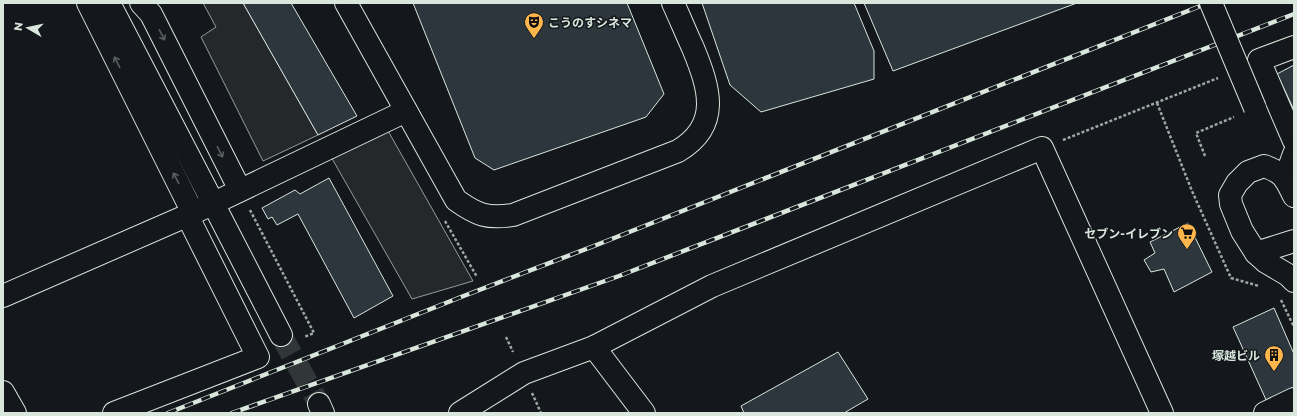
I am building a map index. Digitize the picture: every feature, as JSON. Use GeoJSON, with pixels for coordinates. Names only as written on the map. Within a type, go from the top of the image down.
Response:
{"type":"FeatureCollection","features":[{"type":"Feature","properties":{"kind":"street"},"geometry":{"type":"LineString","coordinates":[[88,3],[258,357],[114,413]]}},
{"type":"Feature","properties":{"kind":"street"},"geometry":{"type":"LineString","coordinates":[[109,3],[281,335]]}},
{"type":"Feature","properties":{"kind":"street"},"geometry":{"type":"LineString","coordinates":[[141,3],[152,14],[240,190]]}},
{"type":"Feature","properties":{"kind":"street"},"geometry":{"type":"LineString","coordinates":[[346,3],[456,200],[468,209],[480,215],[498,218],[513,216],[690,144],[705,121],[709,98],[707,85],[702,71],[673,3]]}},
{"type":"Feature","properties":{"kind":"street"},"geometry":{"type":"LineString","coordinates":[[1211,3],[1255,108]]}},
{"type":"Feature","properties":{"kind":"street"},"geometry":{"type":"LineString","coordinates":[[1294,47],[1259,60],[1294,142]]}},
{"type":"Feature","properties":{"kind":"street"},"geometry":{"type":"LineString","coordinates":[[3,296],[190,214],[406,111]]}},
{"type":"Feature","properties":{"kind":"street"},"geometry":{"type":"LineString","coordinates":[[460,413],[524,373],[594,347],[712,286],[1042,148],[1162,413]]}},
{"type":"Feature","properties":{"kind":"street"},"geometry":{"type":"LineString","coordinates":[[1290,187],[1294,154]]}},
{"type":"Feature","properties":{"kind":"street"},"geometry":{"type":"LineString","coordinates":[[1290,187],[1276,170],[1264,166],[1248,172],[1237,183],[1230,195],[1230,204],[1239,225],[1256,254],[1266,262],[1288,275],[1294,281]]}},
{"type":"Feature","properties":{"kind":"street"},"geometry":{"type":"LineString","coordinates":[[1256,254],[1294,242]]}},
{"type":"Feature","properties":{"kind":"street"},"geometry":{"type":"LineString","coordinates":[[594,347],[644,413]]}},
{"type":"Feature","properties":{"kind":"street"},"geometry":{"type":"LineString","coordinates":[[3,392],[15,413]]}},
{"type":"Feature","properties":{"kind":"street"},"geometry":{"type":"LineString","coordinates":[[1265,413],[1294,399]]}},
{"type":"Feature","properties":{"kind":"path"},"geometry":{"type":"LineString","coordinates":[[1042,148],[1223,75]]}},
{"type":"Feature","properties":{"kind":"path"},"geometry":{"type":"LineString","coordinates":[[1205,156],[1196,133],[1255,108]]}},
{"type":"Feature","properties":{"kind":"shaded area"},"geometry":{"type":"Polygon","coordinates":[[[203,3],[243,3],[318,135],[263,161],[201,37],[216,27],[203,3]]]}},
{"type":"Feature","properties":{"kind":"shaded area"},"geometry":{"type":"Polygon","coordinates":[[[383,122],[473,281],[412,299],[326,148],[383,122]]]}},
{"type":"Feature","properties":{"kind":"building"},"geometry":{"type":"Polygon","coordinates":[[[243,3],[291,3],[357,116],[318,135],[243,3]]]}},
{"type":"Feature","properties":{"kind":"building"},"geometry":{"type":"Polygon","coordinates":[[[413,3],[627,3],[664,94],[646,117],[494,170],[475,158],[413,3]]]}},
{"type":"Feature","properties":{"kind":"building"},"geometry":{"type":"Polygon","coordinates":[[[702,3],[854,3],[874,51],[874,79],[761,112],[730,85],[702,3]]]}},
{"type":"Feature","properties":{"kind":"building"},"geometry":{"type":"Polygon","coordinates":[[[864,3],[1077,3],[893,71],[864,3]]]}},
{"type":"Feature","properties":{"kind":"building"},"geometry":{"type":"Polygon","coordinates":[[[1294,65],[1294,110],[1277,74],[1294,65]]]}},
{"type":"Feature","properties":{"kind":"building"},"geometry":{"type":"Polygon","coordinates":[[[329,178],[393,296],[354,318],[298,214],[277,225],[272,217],[268,219],[262,208],[295,190],[300,194],[329,178]]]}},
{"type":"Feature","properties":{"kind":"building"},"geometry":{"type":"Polygon","coordinates":[[[1188,223],[1212,272],[1174,292],[1164,269],[1151,272],[1144,260],[1155,253],[1150,242],[1188,223]]]}},
{"type":"Feature","properties":{"kind":"building","name":"塚越ビル"},"geometry":{"type":"Polygon","coordinates":[[[1274,308],[1294,354],[1294,390],[1267,402],[1233,327],[1274,308]]]}},
{"type":"Feature","properties":{"kind":"building"},"geometry":{"type":"Polygon","coordinates":[[[838,352],[868,399],[844,413],[744,413],[741,406],[838,352]]]}},
{"type":"Feature","properties":{"kind":"tunnel"},"geometry":{"type":"LineString","coordinates":[[281,335],[319,404]]}},
{"type":"Feature","properties":{"kind":"railway"},"geometry":{"type":"LineString","coordinates":[[168,413],[1208,3]]}},
{"type":"Feature","properties":{"kind":"railway"},"geometry":{"type":"LineString","coordinates":[[232,413],[619,276],[1294,14]]}},
{"type":"Feature","properties":{"kind":"place","name":"こうのすシネマ"},"geometry":{"type":"Point","coordinates":[534,39]}},
{"type":"Feature","properties":{"kind":"place","name":"セブン-イレブン"},"geometry":{"type":"Point","coordinates":[1187,250]}},
{"type":"Feature","properties":{"kind":"place","name":"塚越ビル"},"geometry":{"type":"Point","coordinates":[1274,372]}}]}
